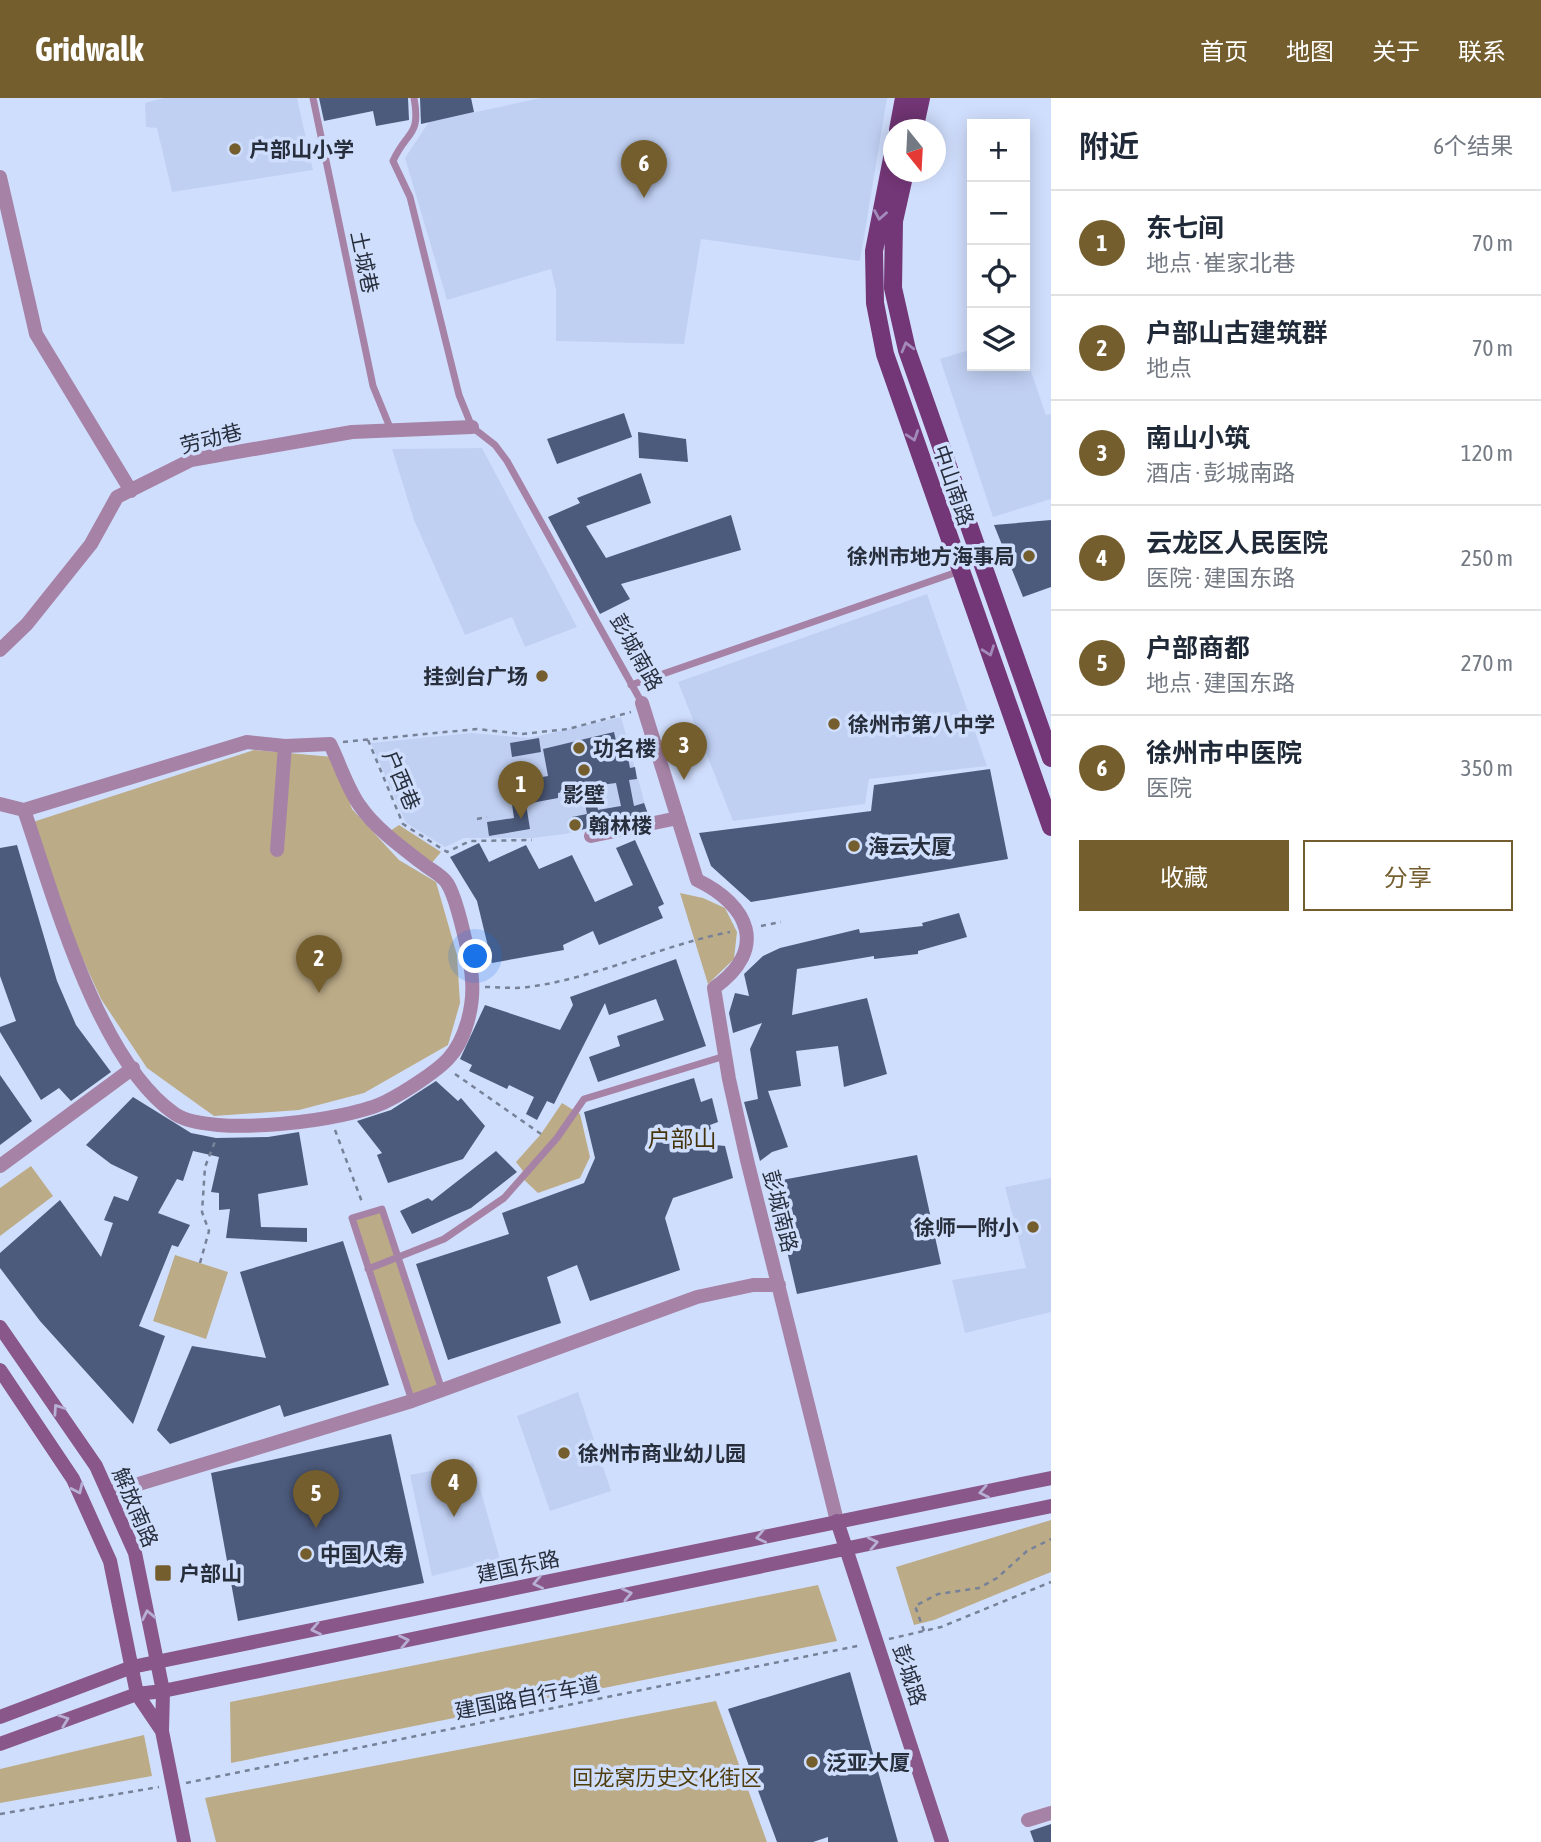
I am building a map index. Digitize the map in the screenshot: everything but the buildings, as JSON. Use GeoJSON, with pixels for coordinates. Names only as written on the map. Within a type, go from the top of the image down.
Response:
{"type":"FeatureCollection","features":[{"type":"Feature","properties":{"kind":"main road"},"geometry":{"type":"LineString","coordinates":[[900,119],[904,98]]}},
{"type":"Feature","properties":{"kind":"main road"},"geometry":{"type":"LineString","coordinates":[[916,119],[920,98]]}},
{"type":"Feature","properties":{"kind":"main road","name":"中山南路"},"geometry":{"type":"LineString","coordinates":[[887,182],[874,251],[875,303],[885,354],[1051,827]]}},
{"type":"Feature","properties":{"kind":"main road","name":"中山南路"},"geometry":{"type":"LineString","coordinates":[[903,182],[894,221],[892,288],[907,350],[1051,758]]}},
{"type":"Feature","properties":{"kind":"main road","name":"解放南路"},"geometry":{"type":"LineString","coordinates":[[0,1327],[96,1466],[135,1553],[163,1691],[162,1731],[184,1842]]}},
{"type":"Feature","properties":{"kind":"main road","name":"解放南路"},"geometry":{"type":"LineString","coordinates":[[0,1370],[74,1479],[110,1561],[137,1694],[162,1731]]}},
{"type":"Feature","properties":{"kind":"main road","name":"建国东路"},"geometry":{"type":"LineString","coordinates":[[0,1717],[132,1667],[1051,1478]]}},
{"type":"Feature","properties":{"kind":"main road"},"geometry":{"type":"LineString","coordinates":[[0,1744],[137,1694],[163,1691],[1051,1506]]}},
{"type":"Feature","properties":{"kind":"main road","name":"彭城路"},"geometry":{"type":"LineString","coordinates":[[837,1521],[942,1842]]}},
{"type":"Feature","properties":{"kind":"street"},"geometry":{"type":"LineString","coordinates":[[0,177],[36,334],[131,491]]}},
{"type":"Feature","properties":{"kind":"street","name":"劳动巷"},"geometry":{"type":"LineString","coordinates":[[0,650],[27,624],[90,544],[117,497],[191,460],[352,432],[472,427]]}},
{"type":"Feature","properties":{"kind":"street","name":"彭城南路"},"geometry":{"type":"LineString","coordinates":[[643,706],[697,880],[721,891],[739,910],[746,929],[747,941],[738,964],[714,988],[725,1056],[765,1235],[837,1521]]}},
{"type":"Feature","properties":{"kind":"street"},"geometry":{"type":"LineString","coordinates":[[0,804],[24,810],[247,742],[285,746],[330,744],[360,807],[401,848],[446,881],[456,908],[471,988],[466,1029],[448,1059],[386,1102],[332,1117],[277,1124],[221,1126],[177,1116],[147,1090],[106,1026],[80,971],[24,810]]}},
{"type":"Feature","properties":{"kind":"street"},"geometry":{"type":"LineString","coordinates":[[277,849],[285,746]]}},
{"type":"Feature","properties":{"kind":"street"},"geometry":{"type":"LineString","coordinates":[[591,836],[678,818]]}},
{"type":"Feature","properties":{"kind":"street"},"geometry":{"type":"LineString","coordinates":[[0,1166],[133,1068]]}},
{"type":"Feature","properties":{"kind":"street"},"geometry":{"type":"LineString","coordinates":[[109,1493],[442,1391],[697,1297],[754,1285],[779,1285]]}},
{"type":"Feature","properties":{"kind":"street"},"geometry":{"type":"LineString","coordinates":[[1028,1820],[1051,1813]]}},
{"type":"Feature","properties":{"kind":"lane","name":"土城巷"},"geometry":{"type":"LineString","coordinates":[[313,98],[373,386],[391,430]]}},
{"type":"Feature","properties":{"kind":"lane","name":"彭城南路"},"geometry":{"type":"LineString","coordinates":[[414,98],[417,118],[415,131],[399,147],[393,161],[411,197],[459,394],[472,427],[495,445],[507,461],[643,706]]}},
{"type":"Feature","properties":{"kind":"lane"},"geometry":{"type":"LineString","coordinates":[[631,685],[960,571]]}},
{"type":"Feature","properties":{"kind":"lane"},"geometry":{"type":"LineString","coordinates":[[368,1269],[399,1259],[443,1239],[504,1198],[557,1138],[584,1099],[725,1056]]}},
{"type":"Feature","properties":{"kind":"lane"},"geometry":{"type":"LineString","coordinates":[[412,1401],[352,1218],[382,1209],[442,1391]]}},
{"type":"Feature","properties":{"kind":"path"},"geometry":{"type":"LineString","coordinates":[[330,744],[368,738],[477,729],[522,733],[568,729],[643,706]]}},
{"type":"Feature","properties":{"kind":"path","name":"户西巷"},"geometry":{"type":"LineString","coordinates":[[368,738],[403,824],[447,852],[470,841],[532,840]]}},
{"type":"Feature","properties":{"kind":"path"},"geometry":{"type":"LineString","coordinates":[[477,819],[487,817]]}},
{"type":"Feature","properties":{"kind":"path"},"geometry":{"type":"LineString","coordinates":[[471,988],[527,987],[570,979],[689,939],[781,922]]}},
{"type":"Feature","properties":{"kind":"path"},"geometry":{"type":"LineString","coordinates":[[440,1064],[541,1135]]}},
{"type":"Feature","properties":{"kind":"path"},"geometry":{"type":"LineString","coordinates":[[200,1263],[209,1231],[202,1212],[205,1167],[207,1154],[221,1126]]}},
{"type":"Feature","properties":{"kind":"path"},"geometry":{"type":"LineString","coordinates":[[337,1139],[366,1214]]}},
{"type":"Feature","properties":{"kind":"path"},"geometry":{"type":"LineString","coordinates":[[924,1631],[915,1606],[938,1594],[979,1587],[997,1578],[1027,1551],[1051,1539]]}},
{"type":"Feature","properties":{"kind":"path","name":"建国路自行车道"},"geometry":{"type":"LineString","coordinates":[[0,1814],[174,1785],[877,1642],[924,1631],[1051,1581]]}},
{"type":"Feature","properties":{"kind":"shaded area","name":"户部山小学"},"geometry":{"type":"Polygon","coordinates":[[[164,98],[297,98],[313,170],[172,192],[157,128],[146,127],[145,103],[164,98]]]}},
{"type":"Feature","properties":{"kind":"shaded area"},"geometry":{"type":"Polygon","coordinates":[[[541,98],[887,98],[860,261],[701,239],[684,344],[556,341],[556,290],[551,269],[447,300],[405,158],[429,122],[541,98]]]}},
{"type":"Feature","properties":{"kind":"shaded area"},"geometry":{"type":"Polygon","coordinates":[[[967,351],[967,371],[1030,371],[1030,369],[1046,415],[1051,414],[1051,499],[993,517],[940,359],[967,351]]]}},
{"type":"Feature","properties":{"kind":"shaded area"},"geometry":{"type":"Polygon","coordinates":[[[482,448],[577,627],[525,647],[512,617],[465,635],[414,520],[392,449],[482,448]]]}},
{"type":"Feature","properties":{"kind":"shaded area","name":"徐州市第八中学"},"geometry":{"type":"Polygon","coordinates":[[[927,594],[987,766],[869,779],[865,804],[733,821],[678,682],[927,594]]]}},
{"type":"Feature","properties":{"kind":"shaded area"},"geometry":{"type":"Polygon","coordinates":[[[621,717],[648,815],[565,834],[533,838],[464,838],[445,847],[406,823],[371,743],[471,733],[530,738],[621,717]]]}},
{"type":"Feature","properties":{"kind":"shaded area","name":"徐师一附小"},"geometry":{"type":"Polygon","coordinates":[[[1051,1178],[1051,1312],[965,1333],[952,1280],[1026,1268],[1005,1187],[1051,1178]]]}},
{"type":"Feature","properties":{"kind":"shaded area","name":"徐州市商业幼儿园"},"geometry":{"type":"Polygon","coordinates":[[[578,1392],[611,1491],[550,1511],[517,1416],[578,1392]]]}},
{"type":"Feature","properties":{"kind":"shaded area"},"geometry":{"type":"Polygon","coordinates":[[[473,1463],[500,1559],[432,1576],[410,1475],[473,1463]]]}},
{"type":"Feature","properties":{"kind":"green space"},"geometry":{"type":"Polygon","coordinates":[[[254,750],[333,757],[352,809],[399,860],[436,882],[457,955],[460,1003],[448,1045],[364,1093],[299,1110],[214,1116],[147,1068],[101,999],[74,940],[33,822],[254,750]]]}},
{"type":"Feature","properties":{"kind":"green space"},"geometry":{"type":"Polygon","coordinates":[[[399,825],[441,852],[430,865],[390,831],[399,825]]]}},
{"type":"Feature","properties":{"kind":"green space"},"geometry":{"type":"Polygon","coordinates":[[[680,893],[703,898],[725,908],[737,932],[734,959],[708,984],[680,893]]]}},
{"type":"Feature","properties":{"kind":"green space"},"geometry":{"type":"Polygon","coordinates":[[[562,1103],[580,1114],[590,1157],[580,1178],[538,1193],[520,1176],[523,1171],[516,1162],[541,1134],[562,1103]]]}},
{"type":"Feature","properties":{"kind":"green space"},"geometry":{"type":"Polygon","coordinates":[[[31,1166],[53,1196],[0,1236],[0,1188],[31,1166]]]}},
{"type":"Feature","properties":{"kind":"green space"},"geometry":{"type":"Polygon","coordinates":[[[382,1209],[440,1386],[410,1395],[352,1218],[382,1209]]]}},
{"type":"Feature","properties":{"kind":"green space"},"geometry":{"type":"Polygon","coordinates":[[[175,1255],[228,1272],[206,1339],[153,1321],[175,1255]]]}},
{"type":"Feature","properties":{"kind":"green space"},"geometry":{"type":"Polygon","coordinates":[[[1051,1520],[1051,1572],[934,1620],[914,1625],[896,1567],[1051,1520]]]}},
{"type":"Feature","properties":{"kind":"green space"},"geometry":{"type":"Polygon","coordinates":[[[818,1585],[837,1641],[231,1763],[230,1702],[818,1585]]]}},
{"type":"Feature","properties":{"kind":"green space","name":"回龙窝历史文化街区"},"geometry":{"type":"Polygon","coordinates":[[[716,1701],[767,1842],[216,1842],[205,1798],[716,1701]]]}},
{"type":"Feature","properties":{"kind":"green space"},"geometry":{"type":"Polygon","coordinates":[[[144,1735],[152,1776],[0,1803],[0,1769],[144,1735]]]}},
{"type":"Feature","properties":{"kind":"place","name":"户部山小学"},"geometry":{"type":"Point","coordinates":[235,149]}},
{"type":"Feature","properties":{"kind":"place","name":"徐州市中医院"},"geometry":{"type":"Point","coordinates":[644,198]}},
{"type":"Feature","properties":{"kind":"place","name":"徐州市地方海事局"},"geometry":{"type":"Point","coordinates":[1029,556]}},
{"type":"Feature","properties":{"kind":"place","name":"挂剑台广场"},"geometry":{"type":"Point","coordinates":[542,676]}},
{"type":"Feature","properties":{"kind":"place","name":"徐州市第八中学"},"geometry":{"type":"Point","coordinates":[834,724]}},
{"type":"Feature","properties":{"kind":"place","name":"功名楼"},"geometry":{"type":"Point","coordinates":[579,748]}},
{"type":"Feature","properties":{"kind":"place","name":"影壁"},"geometry":{"type":"Point","coordinates":[584,770]}},
{"type":"Feature","properties":{"kind":"place","name":"南山小筑"},"geometry":{"type":"Point","coordinates":[684,780]}},
{"type":"Feature","properties":{"kind":"place","name":"东七间"},"geometry":{"type":"Point","coordinates":[521,819]}},
{"type":"Feature","properties":{"kind":"place","name":"翰林楼"},"geometry":{"type":"Point","coordinates":[575,825]}},
{"type":"Feature","properties":{"kind":"place","name":"海云大厦"},"geometry":{"type":"Point","coordinates":[854,846]}},
{"type":"Feature","properties":{"kind":"place","name":"户部山古建筑群"},"geometry":{"type":"Point","coordinates":[319,993]}},
{"type":"Feature","properties":{"kind":"place","name":"徐师一附小"},"geometry":{"type":"Point","coordinates":[1033,1227]}},
{"type":"Feature","properties":{"kind":"place","name":"徐州市商业幼儿园"},"geometry":{"type":"Point","coordinates":[564,1453]}},
{"type":"Feature","properties":{"kind":"place","name":"云龙区人民医院"},"geometry":{"type":"Point","coordinates":[454,1517]}},
{"type":"Feature","properties":{"kind":"place","name":"户部商都"},"geometry":{"type":"Point","coordinates":[316,1528]}},
{"type":"Feature","properties":{"kind":"place","name":"中国人寿"},"geometry":{"type":"Point","coordinates":[306,1554]}},
{"type":"Feature","properties":{"kind":"place","name":"户部山"},"geometry":{"type":"Point","coordinates":[163,1573]}},
{"type":"Feature","properties":{"kind":"place","name":"泛亚大厦"},"geometry":{"type":"Point","coordinates":[812,1762]}},
{"type":"Feature","properties":{"kind":"district","name":"户部山"},"geometry":{"type":"Point","coordinates":[682,1139]}}]}
